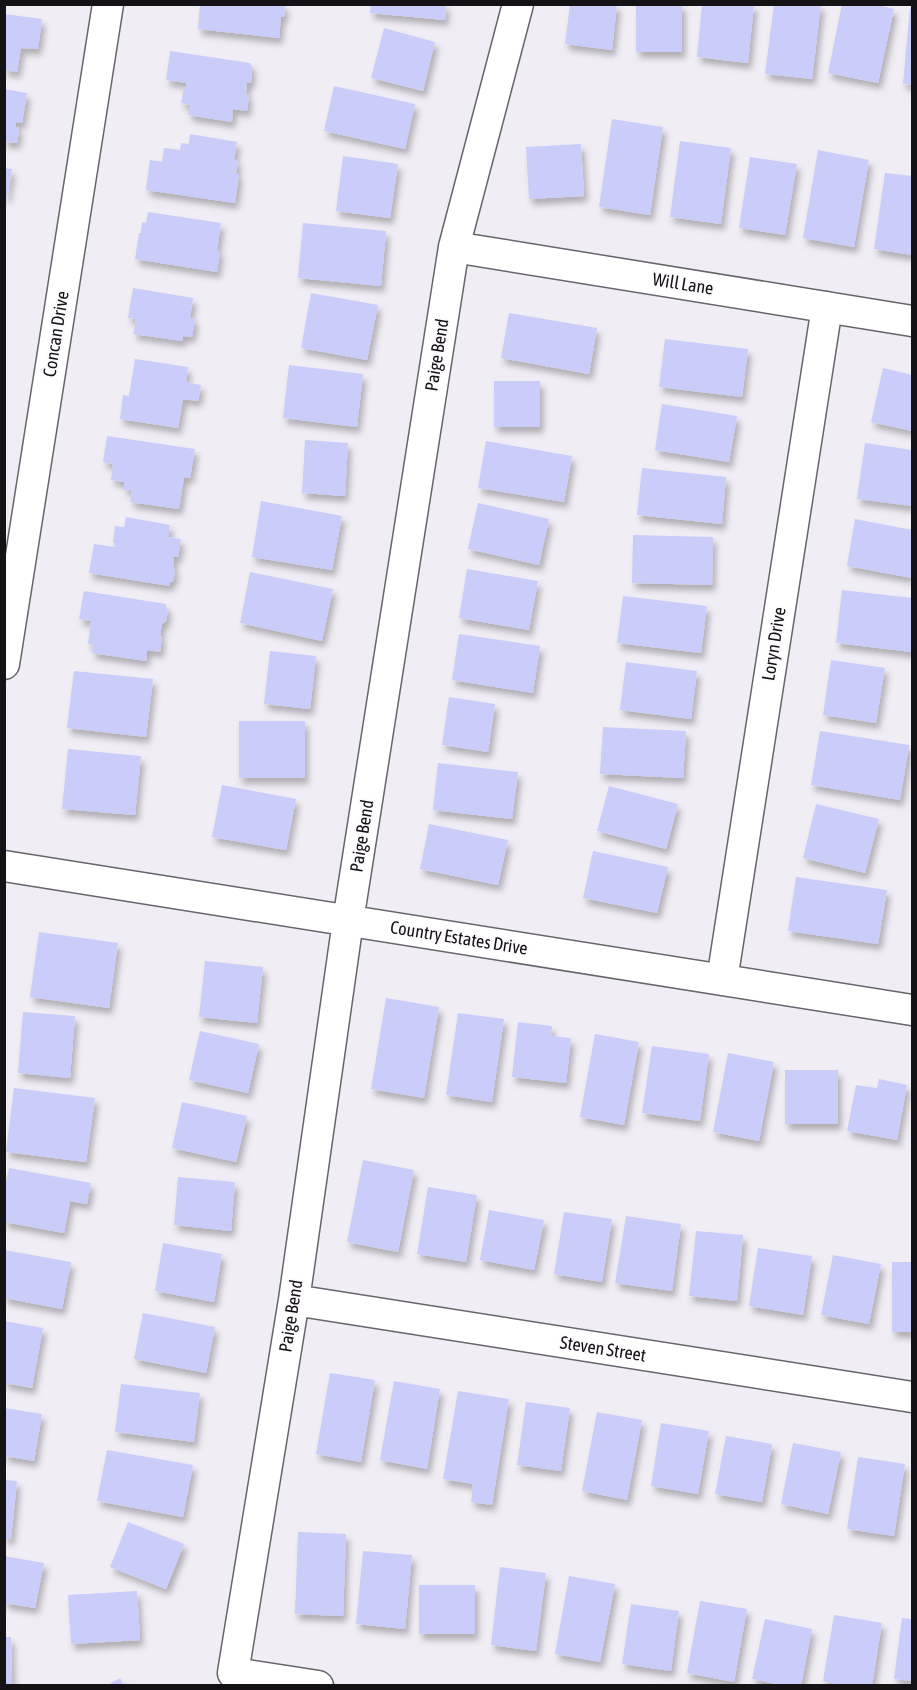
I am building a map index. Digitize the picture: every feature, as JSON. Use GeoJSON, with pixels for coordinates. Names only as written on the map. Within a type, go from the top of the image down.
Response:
{"type":"FeatureCollection","features":[{"type":"Feature","properties":{"kind":"street","name":"Concan Drive"},"geometry":{"type":"LineString","coordinates":[[4,664],[108,4]]}},
{"type":"Feature","properties":{"kind":"street","name":"Paige Bend"},"geometry":{"type":"LineString","coordinates":[[318,1686],[233,1672],[294,1300],[348,921],[453,248],[518,4]]}},
{"type":"Feature","properties":{"kind":"street","name":"Will Lane"},"geometry":{"type":"LineString","coordinates":[[453,248],[912,321]]}},
{"type":"Feature","properties":{"kind":"street","name":"Loryn Drive"},"geometry":{"type":"LineString","coordinates":[[722,980],[827,307]]}},
{"type":"Feature","properties":{"kind":"street","name":"Country Estates Drive"},"geometry":{"type":"LineString","coordinates":[[4,866],[912,1010]]}},
{"type":"Feature","properties":{"kind":"street","name":"Steven Street"},"geometry":{"type":"LineString","coordinates":[[294,1300],[912,1397]]}},
{"type":"Feature","properties":{"kind":"building"},"geometry":{"type":"Polygon","coordinates":[[[200,4],[285,4],[279,38],[198,29],[200,4]]]}},
{"type":"Feature","properties":{"kind":"building"},"geometry":{"type":"Polygon","coordinates":[[[371,4],[446,4],[445,20],[370,13],[371,4]]]}},
{"type":"Feature","properties":{"kind":"building"},"geometry":{"type":"Polygon","coordinates":[[[570,4],[617,4],[612,50],[565,44],[570,4]]]}},
{"type":"Feature","properties":{"kind":"building"},"geometry":{"type":"Polygon","coordinates":[[[636,4],[682,4],[682,52],[636,52],[636,4]]]}},
{"type":"Feature","properties":{"kind":"building"},"geometry":{"type":"Polygon","coordinates":[[[702,4],[754,4],[748,63],[697,57],[702,4]]]}},
{"type":"Feature","properties":{"kind":"building"},"geometry":{"type":"Polygon","coordinates":[[[774,4],[821,4],[812,79],[765,74],[774,4]]]}},
{"type":"Feature","properties":{"kind":"building"},"geometry":{"type":"Polygon","coordinates":[[[842,4],[874,4],[894,9],[878,83],[828,73],[842,4]]]}},
{"type":"Feature","properties":{"kind":"building"},"geometry":{"type":"Polygon","coordinates":[[[910,8],[912,8],[912,85],[903,84],[910,8]]]}},
{"type":"Feature","properties":{"kind":"building"},"geometry":{"type":"Polygon","coordinates":[[[4,14],[42,19],[38,49],[21,48],[17,72],[4,70],[4,14]]]}},
{"type":"Feature","properties":{"kind":"building"},"geometry":{"type":"Polygon","coordinates":[[[384,28],[435,42],[423,91],[371,78],[384,28]]]}},
{"type":"Feature","properties":{"kind":"building"},"geometry":{"type":"Polygon","coordinates":[[[170,51],[250,63],[252,67],[251,82],[247,83],[246,94],[249,95],[247,111],[233,109],[232,122],[188,115],[190,105],[181,103],[186,83],[166,80],[170,51]]]}},
{"type":"Feature","properties":{"kind":"building"},"geometry":{"type":"Polygon","coordinates":[[[334,86],[415,104],[405,149],[324,131],[334,86]]]}},
{"type":"Feature","properties":{"kind":"building"},"geometry":{"type":"Polygon","coordinates":[[[4,89],[27,93],[22,123],[16,122],[15,127],[19,128],[17,143],[4,142],[4,89]]]}},
{"type":"Feature","properties":{"kind":"building"},"geometry":{"type":"Polygon","coordinates":[[[612,119],[663,127],[650,215],[599,207],[612,119]]]}},
{"type":"Feature","properties":{"kind":"building"},"geometry":{"type":"Polygon","coordinates":[[[190,134],[237,142],[234,160],[238,160],[236,174],[239,174],[235,203],[146,190],[150,160],[162,162],[164,148],[180,150],[181,143],[189,144],[190,134]]]}},
{"type":"Feature","properties":{"kind":"building"},"geometry":{"type":"Polygon","coordinates":[[[680,141],[731,148],[721,224],[670,217],[680,141]]]}},
{"type":"Feature","properties":{"kind":"building"},"geometry":{"type":"Polygon","coordinates":[[[581,144],[584,196],[529,199],[526,147],[581,144]]]}},
{"type":"Feature","properties":{"kind":"building"},"geometry":{"type":"Polygon","coordinates":[[[818,150],[869,160],[854,247],[803,238],[818,150]]]}},
{"type":"Feature","properties":{"kind":"building"},"geometry":{"type":"Polygon","coordinates":[[[343,156],[398,164],[390,218],[336,211],[343,156]]]}},
{"type":"Feature","properties":{"kind":"building"},"geometry":{"type":"Polygon","coordinates":[[[750,157],[797,164],[785,235],[739,228],[750,157]]]}},
{"type":"Feature","properties":{"kind":"building"},"geometry":{"type":"Polygon","coordinates":[[[4,168],[12,169],[7,198],[4,198],[4,168]]]}},
{"type":"Feature","properties":{"kind":"building"},"geometry":{"type":"Polygon","coordinates":[[[885,173],[912,176],[912,255],[874,249],[885,173]]]}},
{"type":"Feature","properties":{"kind":"building"},"geometry":{"type":"Polygon","coordinates":[[[148,212],[221,223],[217,272],[135,259],[142,222],[146,223],[148,212]]]}},
{"type":"Feature","properties":{"kind":"building"},"geometry":{"type":"Polygon","coordinates":[[[303,223],[386,231],[381,286],[298,278],[303,223]]]}},
{"type":"Feature","properties":{"kind":"building"},"geometry":{"type":"Polygon","coordinates":[[[133,288],[193,298],[190,318],[195,319],[192,337],[183,336],[182,341],[133,334],[136,319],[128,318],[133,288]]]}},
{"type":"Feature","properties":{"kind":"building"},"geometry":{"type":"Polygon","coordinates":[[[311,293],[378,305],[367,360],[301,348],[311,293]]]}},
{"type":"Feature","properties":{"kind":"building"},"geometry":{"type":"Polygon","coordinates":[[[509,313],[597,328],[589,374],[501,358],[509,313]]]}},
{"type":"Feature","properties":{"kind":"building"},"geometry":{"type":"Polygon","coordinates":[[[665,339],[748,349],[742,397],[659,387],[665,339]]]}},
{"type":"Feature","properties":{"kind":"building"},"geometry":{"type":"Polygon","coordinates":[[[135,359],[188,367],[186,382],[201,385],[198,401],[183,399],[178,428],[120,419],[123,395],[129,396],[135,359]]]}},
{"type":"Feature","properties":{"kind":"building"},"geometry":{"type":"Polygon","coordinates":[[[289,365],[363,374],[357,427],[283,418],[289,365]]]}},
{"type":"Feature","properties":{"kind":"building"},"geometry":{"type":"Polygon","coordinates":[[[883,368],[912,375],[912,431],[871,422],[883,368]]]}},
{"type":"Feature","properties":{"kind":"building"},"geometry":{"type":"Polygon","coordinates":[[[494,381],[540,381],[540,427],[494,427],[494,381]]]}},
{"type":"Feature","properties":{"kind":"building"},"geometry":{"type":"Polygon","coordinates":[[[662,404],[737,416],[729,462],[655,450],[662,404]]]}},
{"type":"Feature","properties":{"kind":"building"},"geometry":{"type":"Polygon","coordinates":[[[107,436],[195,449],[190,478],[184,477],[179,509],[130,502],[132,491],[124,490],[124,482],[111,480],[113,464],[103,462],[107,436]]]}},
{"type":"Feature","properties":{"kind":"building"},"geometry":{"type":"Polygon","coordinates":[[[305,440],[348,443],[345,496],[302,493],[305,440]]]}},
{"type":"Feature","properties":{"kind":"building"},"geometry":{"type":"Polygon","coordinates":[[[486,441],[572,456],[564,502],[478,488],[486,441]]]}},
{"type":"Feature","properties":{"kind":"building"},"geometry":{"type":"Polygon","coordinates":[[[865,443],[912,450],[912,506],[857,499],[865,443]]]}},
{"type":"Feature","properties":{"kind":"building"},"geometry":{"type":"Polygon","coordinates":[[[642,468],[726,477],[722,524],[637,515],[642,468]]]}},
{"type":"Feature","properties":{"kind":"building"},"geometry":{"type":"Polygon","coordinates":[[[261,501],[342,516],[332,570],[252,557],[261,501]]]}},
{"type":"Feature","properties":{"kind":"building"},"geometry":{"type":"Polygon","coordinates":[[[478,503],[549,519],[539,565],[468,549],[478,503]]]}},
{"type":"Feature","properties":{"kind":"building"},"geometry":{"type":"Polygon","coordinates":[[[126,517],[170,525],[168,537],[181,539],[178,557],[174,556],[175,570],[173,581],[169,583],[170,586],[89,573],[94,544],[115,547],[113,543],[115,526],[124,527],[126,517]]]}},
{"type":"Feature","properties":{"kind":"building"},"geometry":{"type":"Polygon","coordinates":[[[855,519],[912,530],[912,578],[847,566],[855,519]]]}},
{"type":"Feature","properties":{"kind":"building"},"geometry":{"type":"Polygon","coordinates":[[[633,535],[713,537],[712,585],[632,583],[633,535]]]}},
{"type":"Feature","properties":{"kind":"building"},"geometry":{"type":"Polygon","coordinates":[[[467,569],[538,581],[529,630],[459,618],[467,569]]]}},
{"type":"Feature","properties":{"kind":"building"},"geometry":{"type":"Polygon","coordinates":[[[250,572],[333,589],[322,641],[240,623],[250,572]]]}},
{"type":"Feature","properties":{"kind":"building"},"geometry":{"type":"Polygon","coordinates":[[[842,590],[912,598],[912,652],[836,643],[842,590]]]}},
{"type":"Feature","properties":{"kind":"building"},"geometry":{"type":"Polygon","coordinates":[[[84,591],[166,604],[168,611],[166,621],[162,624],[160,652],[147,650],[146,661],[92,653],[93,644],[88,644],[91,621],[79,619],[84,591]]]}},
{"type":"Feature","properties":{"kind":"building"},"geometry":{"type":"Polygon","coordinates":[[[623,596],[707,606],[701,653],[617,643],[623,596]]]}},
{"type":"Feature","properties":{"kind":"building"},"geometry":{"type":"Polygon","coordinates":[[[459,634],[540,646],[533,693],[452,680],[459,634]]]}},
{"type":"Feature","properties":{"kind":"building"},"geometry":{"type":"Polygon","coordinates":[[[270,651],[316,656],[310,709],[264,704],[270,651]]]}},
{"type":"Feature","properties":{"kind":"building"},"geometry":{"type":"Polygon","coordinates":[[[831,660],[885,668],[876,723],[823,715],[831,660]]]}},
{"type":"Feature","properties":{"kind":"building"},"geometry":{"type":"Polygon","coordinates":[[[626,662],[697,671],[691,719],[620,710],[626,662]]]}},
{"type":"Feature","properties":{"kind":"building"},"geometry":{"type":"Polygon","coordinates":[[[74,671],[153,679],[146,737],[67,728],[74,671]]]}},
{"type":"Feature","properties":{"kind":"building"},"geometry":{"type":"Polygon","coordinates":[[[449,697],[495,704],[488,752],[442,745],[449,697]]]}},
{"type":"Feature","properties":{"kind":"building"},"geometry":{"type":"Polygon","coordinates":[[[239,721],[305,721],[305,778],[239,778],[239,721]]]}},
{"type":"Feature","properties":{"kind":"building"},"geometry":{"type":"Polygon","coordinates":[[[603,727],[686,731],[683,778],[600,774],[603,727]]]}},
{"type":"Feature","properties":{"kind":"building"},"geometry":{"type":"Polygon","coordinates":[[[820,731],[909,745],[900,800],[811,785],[820,731]]]}},
{"type":"Feature","properties":{"kind":"building"},"geometry":{"type":"Polygon","coordinates":[[[68,749],[141,756],[135,815],[62,809],[68,749]]]}},
{"type":"Feature","properties":{"kind":"building"},"geometry":{"type":"Polygon","coordinates":[[[438,763],[518,772],[512,819],[433,810],[438,763]]]}},
{"type":"Feature","properties":{"kind":"building"},"geometry":{"type":"Polygon","coordinates":[[[222,785],[296,799],[286,850],[212,837],[222,785]]]}},
{"type":"Feature","properties":{"kind":"building"},"geometry":{"type":"Polygon","coordinates":[[[609,786],[678,804],[666,849],[597,831],[609,786]]]}},
{"type":"Feature","properties":{"kind":"building"},"geometry":{"type":"Polygon","coordinates":[[[816,804],[879,819],[865,873],[803,858],[816,804]]]}},
{"type":"Feature","properties":{"kind":"building"},"geometry":{"type":"Polygon","coordinates":[[[429,824],[508,840],[498,885],[420,869],[429,824]]]}},
{"type":"Feature","properties":{"kind":"building"},"geometry":{"type":"Polygon","coordinates":[[[593,851],[668,867],[657,913],[583,898],[593,851]]]}},
{"type":"Feature","properties":{"kind":"building"},"geometry":{"type":"Polygon","coordinates":[[[796,877],[887,890],[878,944],[788,931],[796,877]]]}},
{"type":"Feature","properties":{"kind":"building"},"geometry":{"type":"Polygon","coordinates":[[[39,932],[118,943],[109,1008],[30,997],[39,932]]]}},
{"type":"Feature","properties":{"kind":"building"},"geometry":{"type":"Polygon","coordinates":[[[205,961],[263,967],[257,1023],[199,1017],[205,961]]]}},
{"type":"Feature","properties":{"kind":"building"},"geometry":{"type":"Polygon","coordinates":[[[386,998],[439,1007],[424,1098],[371,1089],[386,998]]]}},
{"type":"Feature","properties":{"kind":"building"},"geometry":{"type":"Polygon","coordinates":[[[23,1012],[75,1016],[70,1078],[18,1073],[23,1012]]]}},
{"type":"Feature","properties":{"kind":"building"},"geometry":{"type":"Polygon","coordinates":[[[458,1013],[504,1019],[492,1102],[446,1095],[458,1013]]]}},
{"type":"Feature","properties":{"kind":"building"},"geometry":{"type":"Polygon","coordinates":[[[518,1022],[552,1026],[551,1036],[571,1038],[566,1083],[512,1077],[518,1022]]]}},
{"type":"Feature","properties":{"kind":"building"},"geometry":{"type":"Polygon","coordinates":[[[200,1031],[259,1044],[248,1093],[189,1080],[200,1031]]]}},
{"type":"Feature","properties":{"kind":"building"},"geometry":{"type":"Polygon","coordinates":[[[595,1034],[639,1042],[624,1125],[580,1117],[595,1034]]]}},
{"type":"Feature","properties":{"kind":"building"},"geometry":{"type":"Polygon","coordinates":[[[652,1046],[709,1054],[700,1121],[642,1113],[652,1046]]]}},
{"type":"Feature","properties":{"kind":"building"},"geometry":{"type":"Polygon","coordinates":[[[728,1053],[774,1062],[759,1141],[713,1132],[728,1053]]]}},
{"type":"Feature","properties":{"kind":"building"},"geometry":{"type":"Polygon","coordinates":[[[785,1070],[838,1070],[838,1124],[785,1124],[785,1070]]]}},
{"type":"Feature","properties":{"kind":"building"},"geometry":{"type":"Polygon","coordinates":[[[879,1079],[907,1085],[897,1140],[847,1131],[856,1085],[877,1088],[879,1079]]]}},
{"type":"Feature","properties":{"kind":"building"},"geometry":{"type":"Polygon","coordinates":[[[14,1088],[95,1098],[86,1162],[6,1152],[14,1088]]]}},
{"type":"Feature","properties":{"kind":"building"},"geometry":{"type":"Polygon","coordinates":[[[182,1102],[247,1116],[236,1162],[172,1148],[182,1102]]]}},
{"type":"Feature","properties":{"kind":"building"},"geometry":{"type":"Polygon","coordinates":[[[363,1160],[414,1170],[398,1252],[347,1242],[363,1160]]]}},
{"type":"Feature","properties":{"kind":"building"},"geometry":{"type":"Polygon","coordinates":[[[9,1168],[91,1183],[87,1204],[70,1201],[64,1233],[4,1222],[4,1191],[9,1168]]]}},
{"type":"Feature","properties":{"kind":"building"},"geometry":{"type":"Polygon","coordinates":[[[178,1177],[235,1182],[231,1231],[174,1225],[178,1177]]]}},
{"type":"Feature","properties":{"kind":"building"},"geometry":{"type":"Polygon","coordinates":[[[428,1187],[477,1195],[466,1262],[417,1254],[428,1187]]]}},
{"type":"Feature","properties":{"kind":"building"},"geometry":{"type":"Polygon","coordinates":[[[489,1210],[544,1220],[534,1270],[480,1260],[489,1210]]]}},
{"type":"Feature","properties":{"kind":"building"},"geometry":{"type":"Polygon","coordinates":[[[564,1212],[612,1219],[602,1282],[554,1274],[564,1212]]]}},
{"type":"Feature","properties":{"kind":"building"},"geometry":{"type":"Polygon","coordinates":[[[626,1216],[681,1224],[672,1291],[615,1283],[626,1216]]]}},
{"type":"Feature","properties":{"kind":"building"},"geometry":{"type":"Polygon","coordinates":[[[696,1231],[743,1235],[737,1301],[689,1296],[696,1231]]]}},
{"type":"Feature","properties":{"kind":"building"},"geometry":{"type":"Polygon","coordinates":[[[163,1243],[222,1254],[214,1302],[155,1291],[163,1243]]]}},
{"type":"Feature","properties":{"kind":"building"},"geometry":{"type":"Polygon","coordinates":[[[758,1248],[812,1256],[803,1315],[749,1306],[758,1248]]]}},
{"type":"Feature","properties":{"kind":"building"},"geometry":{"type":"Polygon","coordinates":[[[4,1250],[71,1262],[62,1309],[4,1298],[4,1250]]]}},
{"type":"Feature","properties":{"kind":"building"},"geometry":{"type":"Polygon","coordinates":[[[833,1255],[881,1264],[869,1324],[821,1315],[833,1255]]]}},
{"type":"Feature","properties":{"kind":"building"},"geometry":{"type":"Polygon","coordinates":[[[892,1262],[912,1262],[912,1332],[892,1332],[892,1262]]]}},
{"type":"Feature","properties":{"kind":"building"},"geometry":{"type":"Polygon","coordinates":[[[143,1313],[215,1327],[206,1373],[134,1359],[143,1313]]]}},
{"type":"Feature","properties":{"kind":"building"},"geometry":{"type":"Polygon","coordinates":[[[4,1321],[43,1328],[32,1388],[4,1383],[4,1321]]]}},
{"type":"Feature","properties":{"kind":"building"},"geometry":{"type":"Polygon","coordinates":[[[330,1373],[375,1380],[361,1462],[316,1454],[330,1373]]]}},
{"type":"Feature","properties":{"kind":"building"},"geometry":{"type":"Polygon","coordinates":[[[394,1381],[440,1389],[427,1469],[380,1460],[394,1381]]]}},
{"type":"Feature","properties":{"kind":"building"},"geometry":{"type":"Polygon","coordinates":[[[121,1384],[200,1393],[194,1442],[115,1432],[121,1384]]]}},
{"type":"Feature","properties":{"kind":"building"},"geometry":{"type":"Polygon","coordinates":[[[458,1391],[509,1399],[492,1505],[471,1502],[473,1484],[443,1479],[458,1391]]]}},
{"type":"Feature","properties":{"kind":"building"},"geometry":{"type":"Polygon","coordinates":[[[526,1402],[570,1408],[561,1471],[517,1465],[526,1402]]]}},
{"type":"Feature","properties":{"kind":"building"},"geometry":{"type":"Polygon","coordinates":[[[4,1408],[42,1414],[34,1461],[4,1456],[4,1408]]]}},
{"type":"Feature","properties":{"kind":"building"},"geometry":{"type":"Polygon","coordinates":[[[597,1412],[642,1420],[627,1500],[582,1491],[597,1412]]]}},
{"type":"Feature","properties":{"kind":"building"},"geometry":{"type":"Polygon","coordinates":[[[661,1423],[709,1431],[698,1494],[651,1486],[661,1423]]]}},
{"type":"Feature","properties":{"kind":"building"},"geometry":{"type":"Polygon","coordinates":[[[726,1436],[772,1444],[762,1502],[715,1494],[726,1436]]]}},
{"type":"Feature","properties":{"kind":"building"},"geometry":{"type":"Polygon","coordinates":[[[793,1443],[841,1452],[828,1514],[781,1504],[793,1443]]]}},
{"type":"Feature","properties":{"kind":"building"},"geometry":{"type":"Polygon","coordinates":[[[107,1450],[193,1465],[183,1517],[97,1501],[107,1450]]]}},
{"type":"Feature","properties":{"kind":"building"},"geometry":{"type":"Polygon","coordinates":[[[858,1457],[905,1464],[894,1536],[847,1529],[858,1457]]]}},
{"type":"Feature","properties":{"kind":"building"},"geometry":{"type":"Polygon","coordinates":[[[4,1480],[17,1481],[11,1539],[4,1539],[4,1480]]]}},
{"type":"Feature","properties":{"kind":"building"},"geometry":{"type":"Polygon","coordinates":[[[128,1522],[184,1544],[166,1589],[110,1567],[128,1522]]]}},
{"type":"Feature","properties":{"kind":"building"},"geometry":{"type":"Polygon","coordinates":[[[298,1532],[346,1534],[343,1616],[295,1614],[298,1532]]]}},
{"type":"Feature","properties":{"kind":"building"},"geometry":{"type":"Polygon","coordinates":[[[363,1551],[412,1555],[405,1629],[356,1624],[363,1551]]]}},
{"type":"Feature","properties":{"kind":"building"},"geometry":{"type":"Polygon","coordinates":[[[4,1556],[44,1563],[35,1608],[4,1603],[4,1556]]]}},
{"type":"Feature","properties":{"kind":"building"},"geometry":{"type":"Polygon","coordinates":[[[500,1567],[546,1573],[536,1651],[491,1645],[500,1567]]]}},
{"type":"Feature","properties":{"kind":"building"},"geometry":{"type":"Polygon","coordinates":[[[569,1576],[615,1584],[600,1662],[555,1654],[569,1576]]]}},
{"type":"Feature","properties":{"kind":"building"},"geometry":{"type":"Polygon","coordinates":[[[419,1585],[475,1585],[475,1634],[419,1634],[419,1585]]]}},
{"type":"Feature","properties":{"kind":"building"},"geometry":{"type":"Polygon","coordinates":[[[137,1591],[140,1640],[71,1644],[68,1595],[137,1591]]]}},
{"type":"Feature","properties":{"kind":"building"},"geometry":{"type":"Polygon","coordinates":[[[700,1601],[747,1609],[734,1682],[687,1673],[700,1601]]]}},
{"type":"Feature","properties":{"kind":"building"},"geometry":{"type":"Polygon","coordinates":[[[631,1604],[679,1611],[671,1671],[622,1664],[631,1604]]]}},
{"type":"Feature","properties":{"kind":"building"},"geometry":{"type":"Polygon","coordinates":[[[834,1615],[882,1623],[872,1686],[847,1686],[823,1681],[834,1615]]]}},
{"type":"Feature","properties":{"kind":"building"},"geometry":{"type":"Polygon","coordinates":[[[902,1618],[912,1619],[912,1681],[894,1679],[902,1618]]]}},
{"type":"Feature","properties":{"kind":"building"},"geometry":{"type":"Polygon","coordinates":[[[765,1619],[812,1629],[801,1686],[785,1686],[752,1679],[765,1619]]]}},
{"type":"Feature","properties":{"kind":"building"},"geometry":{"type":"Polygon","coordinates":[[[4,1637],[11,1637],[12,1686],[4,1686],[4,1637]]]}},
{"type":"Feature","properties":{"kind":"building"},"geometry":{"type":"Polygon","coordinates":[[[120,1678],[124,1686],[106,1686],[120,1678]]]}}]}
